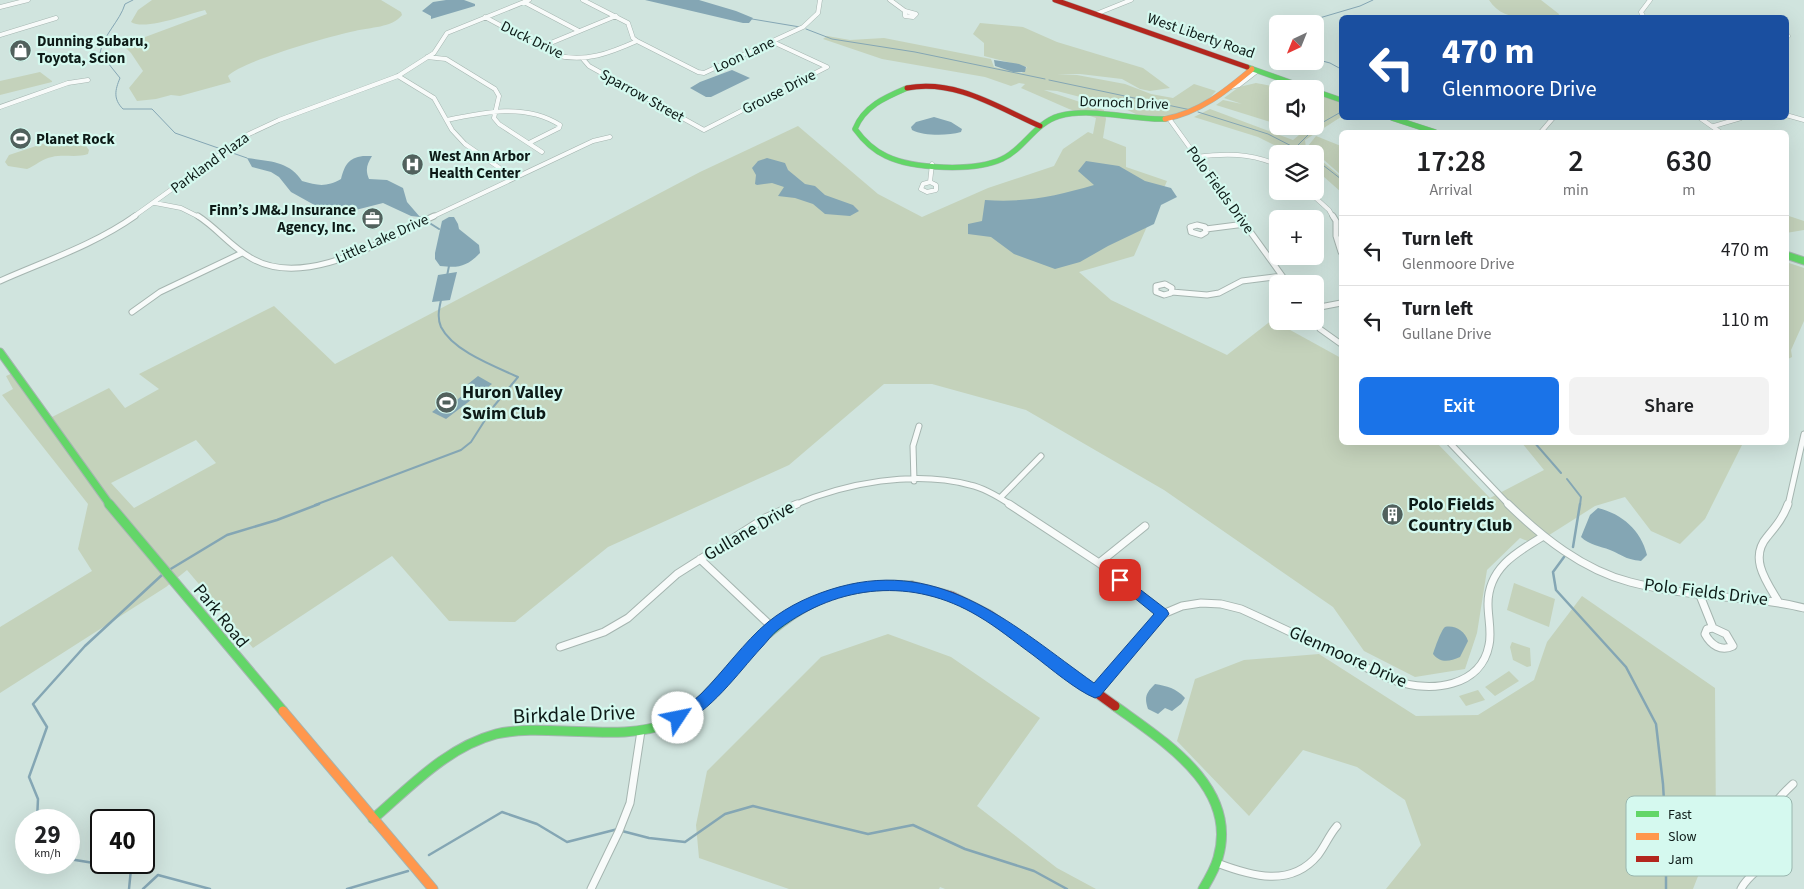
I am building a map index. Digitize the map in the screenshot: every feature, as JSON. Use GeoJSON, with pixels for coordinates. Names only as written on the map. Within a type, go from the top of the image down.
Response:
{"type":"FeatureCollection","features":[{"type":"Feature","properties":{"kind":"street"},"geometry":{"type":"LineString","coordinates":[[0,7],[28,0]]}},
{"type":"Feature","properties":{"kind":"street","name":"Parkland Plaza"},"geometry":{"type":"LineString","coordinates":[[0,280],[100,238],[127,223],[249,134],[272,123],[398,76],[440,46],[447,33],[529,0]]}},
{"type":"Feature","properties":{"kind":"street"},"geometry":{"type":"LineString","coordinates":[[583,0],[628,23],[633,38],[636,41]]}},
{"type":"Feature","properties":{"kind":"street","name":"Loon Lane"},"geometry":{"type":"LineString","coordinates":[[636,41],[698,72],[704,73],[773,42],[809,22],[818,13],[820,0]]}},
{"type":"Feature","properties":{"kind":"street"},"geometry":{"type":"LineString","coordinates":[[890,0],[905,11],[916,14],[913,17]]}},
{"type":"Feature","properties":{"kind":"street","name":"West Liberty Road"},"geometry":{"type":"LineString","coordinates":[[1056,0],[1283,80]]}},
{"type":"Feature","properties":{"kind":"street"},"geometry":{"type":"LineString","coordinates":[[1096,14],[1131,0]]}},
{"type":"Feature","properties":{"kind":"street"},"geometry":{"type":"LineString","coordinates":[[1642,15],[1640,12],[1650,0]]}},
{"type":"Feature","properties":{"kind":"street"},"geometry":{"type":"LineString","coordinates":[[524,2],[580,31]]}},
{"type":"Feature","properties":{"kind":"street"},"geometry":{"type":"LineString","coordinates":[[541,47],[616,16]]}},
{"type":"Feature","properties":{"kind":"street","name":"Duck Drive"},"geometry":{"type":"LineString","coordinates":[[485,17],[560,56],[583,59],[606,54],[636,41]]}},
{"type":"Feature","properties":{"kind":"street"},"geometry":{"type":"LineString","coordinates":[[0,35],[56,18]]}},
{"type":"Feature","properties":{"kind":"street","name":"Grouse Drive"},"geometry":{"type":"LineString","coordinates":[[704,130],[827,67],[773,42]]}},
{"type":"Feature","properties":{"kind":"street"},"geometry":{"type":"LineString","coordinates":[[427,57],[446,59],[495,89],[498,96],[494,118],[499,124],[542,152]]}},
{"type":"Feature","properties":{"kind":"street","name":"Sparrow Street"},"geometry":{"type":"LineString","coordinates":[[583,59],[589,66],[704,130]]}},
{"type":"Feature","properties":{"kind":"street","name":"Dornoch Drive"},"geometry":{"type":"LineString","coordinates":[[1040,126],[955,88],[935,85],[914,86],[899,92],[866,110],[859,116],[855,128],[859,136],[874,148],[893,159],[932,164],[974,166],[994,162],[1011,153],[1040,126],[1058,116],[1079,114],[1140,120],[1170,120],[1190,115],[1208,106],[1231,87],[1233,83],[1254,70]]}},
{"type":"Feature","properties":{"kind":"street"},"geometry":{"type":"LineString","coordinates":[[398,76],[434,98],[457,138],[514,178]]}},
{"type":"Feature","properties":{"kind":"street"},"geometry":{"type":"LineString","coordinates":[[0,107],[68,83],[88,80]]}},
{"type":"Feature","properties":{"kind":"street"},"geometry":{"type":"LineString","coordinates":[[1324,94],[1339,99]]}},
{"type":"Feature","properties":{"kind":"street"},"geometry":{"type":"LineString","coordinates":[[447,121],[469,116],[522,112],[548,118],[560,126],[529,143]]}},
{"type":"Feature","properties":{"kind":"street"},"geometry":{"type":"LineString","coordinates":[[1789,116],[1804,120]]}},
{"type":"Feature","properties":{"kind":"street","name":"Polo Fields Drive"},"geometry":{"type":"LineString","coordinates":[[1170,120],[1281,275]]}},
{"type":"Feature","properties":{"kind":"street"},"geometry":{"type":"LineString","coordinates":[[1398,120],[1429,130]]}},
{"type":"Feature","properties":{"kind":"street"},"geometry":{"type":"LineString","coordinates":[[1543,130],[1551,120]]}},
{"type":"Feature","properties":{"kind":"street"},"geometry":{"type":"LineString","coordinates":[[1704,120],[1718,130]]}},
{"type":"Feature","properties":{"kind":"street"},"geometry":{"type":"LineString","coordinates":[[1714,126],[1734,120]]}},
{"type":"Feature","properties":{"kind":"street","name":"Little Lake Drive"},"geometry":{"type":"LineString","coordinates":[[155,203],[181,208],[198,216],[242,253],[256,261],[276,268],[323,265],[354,253],[593,141],[610,137]]}},
{"type":"Feature","properties":{"kind":"street"},"geometry":{"type":"LineString","coordinates":[[1196,157],[1242,153],[1254,155],[1269,161]]}},
{"type":"Feature","properties":{"kind":"street"},"geometry":{"type":"LineString","coordinates":[[930,182],[932,164]]}},
{"type":"Feature","properties":{"kind":"street"},"geometry":{"type":"LineString","coordinates":[[1318,200],[1329,210],[1336,221],[1336,236],[1339,246]]}},
{"type":"Feature","properties":{"kind":"street"},"geometry":{"type":"LineString","coordinates":[[1206,229],[1245,224]]}},
{"type":"Feature","properties":{"kind":"street"},"geometry":{"type":"LineString","coordinates":[[132,312],[160,292],[242,253]]}},
{"type":"Feature","properties":{"kind":"street"},"geometry":{"type":"LineString","coordinates":[[1789,256],[1804,261]]}},
{"type":"Feature","properties":{"kind":"street"},"geometry":{"type":"LineString","coordinates":[[1172,292],[1207,295],[1219,293],[1242,281],[1269,278]]}},
{"type":"Feature","properties":{"kind":"street"},"geometry":{"type":"LineString","coordinates":[[1324,306],[1339,303]]}},
{"type":"Feature","properties":{"kind":"street"},"geometry":{"type":"LineString","coordinates":[[1321,330],[1339,343]]}},
{"type":"Feature","properties":{"kind":"street","name":"Park Road"},"geometry":{"type":"LineString","coordinates":[[0,352],[8,359],[19,375],[25,389],[103,497],[433,889]]}},
{"type":"Feature","properties":{"kind":"street"},"geometry":{"type":"LineString","coordinates":[[914,480],[912,448],[913,440],[920,426]]}},
{"type":"Feature","properties":{"kind":"street"},"geometry":{"type":"LineString","coordinates":[[1778,601],[1759,564],[1759,550],[1762,543],[1784,516],[1790,498],[1804,434]]}},
{"type":"Feature","properties":{"kind":"street","name":"Polo Fields Drive"},"geometry":{"type":"LineString","coordinates":[[1452,445],[1490,488],[1542,536],[1577,559],[1622,579],[1651,588],[1778,601],[1804,608]]}},
{"type":"Feature","properties":{"kind":"street"},"geometry":{"type":"LineString","coordinates":[[1000,498],[1041,456]]}},
{"type":"Feature","properties":{"kind":"street","name":"Gullane Drive"},"geometry":{"type":"LineString","coordinates":[[560,647],[604,632],[628,618],[677,574],[766,518],[820,494],[882,481],[951,481],[972,485],[1000,498],[1099,563],[1163,614]]}},
{"type":"Feature","properties":{"kind":"street"},"geometry":{"type":"LineString","coordinates":[[1099,563],[1145,526]]}},
{"type":"Feature","properties":{"kind":"street","name":"Glenmoore Drive"},"geometry":{"type":"LineString","coordinates":[[1095,692],[1145,632],[1163,614],[1186,604],[1203,602],[1225,604],[1256,616],[1397,681],[1438,687],[1456,684],[1472,676],[1483,665],[1488,652],[1490,644],[1487,610],[1488,593],[1494,577],[1502,565],[1542,536]]}},
{"type":"Feature","properties":{"kind":"street"},"geometry":{"type":"LineString","coordinates":[[700,559],[772,626]]}},
{"type":"Feature","properties":{"kind":"street","name":"Birkdale Drive"},"geometry":{"type":"LineString","coordinates":[[374,819],[450,757],[471,744],[491,736],[514,731],[641,731],[668,724],[689,713],[704,700],[772,626],[814,600],[857,587],[880,584],[906,586],[939,592],[983,612],[1178,753],[1193,767],[1209,788],[1217,807],[1221,830],[1217,863],[1203,889]]}},
{"type":"Feature","properties":{"kind":"street"},"geometry":{"type":"LineString","coordinates":[[1699,594],[1713,628]]}},
{"type":"Feature","properties":{"kind":"street"},"geometry":{"type":"LineString","coordinates":[[591,889],[619,832],[630,803],[641,731]]}},
{"type":"Feature","properties":{"kind":"street"},"geometry":{"type":"LineString","coordinates":[[1782,796],[1792,784]]}},
{"type":"Feature","properties":{"kind":"street"},"geometry":{"type":"LineString","coordinates":[[1217,863],[1250,876],[1269,879],[1287,877],[1304,870],[1337,826]]}},
{"type":"Feature","properties":{"kind":"street"},"geometry":{"type":"LineString","coordinates":[[1740,889],[1750,876]]}},
{"type":"Feature","properties":{"kind":"green space"},"geometry":{"type":"Polygon","coordinates":[[[152,0],[381,0],[401,12],[402,15],[387,25],[327,38],[250,63],[228,76],[231,82],[180,96],[171,95],[137,101],[129,88],[143,71],[125,47],[129,43],[207,14],[205,10],[156,23],[138,24],[131,22],[138,10],[152,0]]]}},
{"type":"Feature","properties":{"kind":"green space"},"geometry":{"type":"Polygon","coordinates":[[[1489,0],[1541,0],[1559,14],[1509,15],[1495,7],[1489,0]]]}},
{"type":"Feature","properties":{"kind":"green space"},"geometry":{"type":"Polygon","coordinates":[[[980,23],[1023,27],[1057,42],[1143,68],[1170,88],[1150,91],[1140,89],[1122,79],[1080,74],[1057,74],[1077,75],[1125,84],[1151,94],[1173,98],[1194,84],[1216,91],[1200,108],[1178,115],[1161,116],[1138,115],[1123,108],[1057,91],[1044,90],[1104,110],[1106,119],[1103,138],[1126,147],[1126,167],[1167,181],[1134,256],[1079,272],[1111,300],[1227,355],[1269,322],[1269,330],[1290,330],[1339,357],[1339,445],[1439,445],[1490,498],[1544,470],[1524,445],[1742,445],[1705,519],[1680,544],[1651,531],[1625,497],[1595,506],[1535,544],[1520,538],[1487,570],[1477,633],[1465,669],[1415,677],[1364,651],[1333,607],[1164,490],[1026,410],[932,384],[884,384],[789,465],[608,547],[515,622],[449,621],[392,556],[253,648],[187,570],[166,587],[0,693],[0,627],[92,571],[78,549],[88,504],[2,395],[13,389],[6,376],[13,373],[52,417],[109,388],[125,408],[159,389],[139,374],[274,306],[335,364],[700,172],[798,126],[878,194],[922,217],[988,188],[1054,166],[1063,149],[1088,132],[1093,134],[1096,118],[1069,109],[1021,88],[1025,84],[1019,83],[1011,86],[985,77],[882,59],[823,39],[827,36],[850,40],[884,38],[991,59],[994,67],[1022,73],[1027,67],[984,56],[984,43],[973,34],[980,23]],[[196,440],[111,483],[134,508],[216,463],[196,440]]]}},
{"type":"Feature","properties":{"kind":"green space"},"geometry":{"type":"Polygon","coordinates":[[[40,72],[52,82],[0,95],[0,81],[40,72]]]}},
{"type":"Feature","properties":{"kind":"green space"},"geometry":{"type":"Polygon","coordinates":[[[1256,83],[1269,86],[1269,122],[1216,105],[1223,100],[1242,104],[1224,98],[1239,87],[1256,83]]]}},
{"type":"Feature","properties":{"kind":"green space"},"geometry":{"type":"Polygon","coordinates":[[[1324,97],[1339,101],[1339,118],[1324,128],[1324,97]]]}},
{"type":"Feature","properties":{"kind":"green space"},"geometry":{"type":"Polygon","coordinates":[[[1210,109],[1269,131],[1269,135],[1280,135],[1293,140],[1299,135],[1313,135],[1305,140],[1306,145],[1274,145],[1258,137],[1194,117],[1210,109]]]}},
{"type":"Feature","properties":{"kind":"green space"},"geometry":{"type":"Polygon","coordinates":[[[1316,136],[1339,145],[1339,173],[1324,160],[1324,145],[1309,145],[1316,136]]]}},
{"type":"Feature","properties":{"kind":"green space"},"geometry":{"type":"Polygon","coordinates":[[[42,144],[86,146],[89,150],[88,154],[84,155],[61,156],[42,160],[27,169],[8,166],[5,162],[9,155],[42,144]]]}},
{"type":"Feature","properties":{"kind":"green space"},"geometry":{"type":"Polygon","coordinates":[[[1324,163],[1339,175],[1339,190],[1324,177],[1324,163]]]}},
{"type":"Feature","properties":{"kind":"green space"},"geometry":{"type":"Polygon","coordinates":[[[1789,216],[1804,221],[1804,230],[1789,232],[1789,216]]]}},
{"type":"Feature","properties":{"kind":"green space"},"geometry":{"type":"Polygon","coordinates":[[[1789,263],[1804,268],[1804,321],[1791,350],[1792,357],[1789,358],[1789,263]]]}},
{"type":"Feature","properties":{"kind":"green space"},"geometry":{"type":"Polygon","coordinates":[[[1514,583],[1555,599],[1549,627],[1507,610],[1514,583]]]}},
{"type":"Feature","properties":{"kind":"green space"},"geometry":{"type":"Polygon","coordinates":[[[1582,596],[1715,688],[1716,796],[1626,796],[1626,876],[1698,876],[1693,889],[1386,889],[1421,845],[1405,800],[1357,767],[1303,750],[1249,816],[1177,741],[1195,679],[1244,660],[1319,654],[1416,716],[1478,715],[1534,680],[1547,642],[1582,596]]]}},
{"type":"Feature","properties":{"kind":"green space"},"geometry":{"type":"Polygon","coordinates":[[[888,634],[951,657],[1040,718],[977,806],[1057,868],[1096,889],[945,889],[940,887],[939,889],[789,889],[699,858],[696,825],[707,771],[821,657],[888,634]]]}},
{"type":"Feature","properties":{"kind":"green space"},"geometry":{"type":"Polygon","coordinates":[[[1512,642],[1530,648],[1531,666],[1527,667],[1513,660],[1510,647],[1512,642]]]}},
{"type":"Feature","properties":{"kind":"green space"},"geometry":{"type":"Polygon","coordinates":[[[1509,671],[1519,681],[1495,696],[1485,687],[1509,671]]]}},
{"type":"Feature","properties":{"kind":"green space"},"geometry":{"type":"Polygon","coordinates":[[[1478,690],[1485,700],[1466,706],[1459,696],[1478,690]]]}},
{"type":"Feature","properties":{"kind":"water"},"geometry":{"type":"Polygon","coordinates":[[[464,0],[475,4],[475,6],[431,19],[431,16],[422,11],[433,2],[464,0]]]}},
{"type":"Feature","properties":{"kind":"water"},"geometry":{"type":"Polygon","coordinates":[[[645,0],[699,0],[753,18],[749,23],[743,23],[645,0]]]}},
{"type":"Feature","properties":{"kind":"water"},"geometry":{"type":"Polygon","coordinates":[[[994,60],[1019,64],[1026,67],[1025,72],[1013,72],[995,66],[994,60]]]}},
{"type":"Feature","properties":{"kind":"water"},"geometry":{"type":"Polygon","coordinates":[[[732,70],[750,78],[711,97],[706,97],[690,88],[700,82],[732,70]]]}},
{"type":"Feature","properties":{"kind":"water"},"geometry":{"type":"Polygon","coordinates":[[[934,117],[951,122],[962,129],[961,132],[936,135],[912,130],[911,127],[916,122],[934,117]]]}},
{"type":"Feature","properties":{"kind":"water"},"geometry":{"type":"Polygon","coordinates":[[[372,156],[367,167],[369,179],[387,180],[403,188],[407,202],[420,217],[411,216],[383,203],[340,214],[327,212],[291,192],[279,177],[271,172],[252,167],[247,158],[278,163],[291,169],[302,181],[322,185],[341,179],[348,163],[354,158],[372,156]]]}},
{"type":"Feature","properties":{"kind":"water"},"geometry":{"type":"Polygon","coordinates":[[[767,158],[785,163],[788,170],[805,184],[815,186],[825,195],[853,205],[859,211],[850,216],[825,214],[813,204],[795,198],[778,196],[784,187],[772,183],[755,184],[756,175],[752,168],[758,161],[767,158]]]}},
{"type":"Feature","properties":{"kind":"water"},"geometry":{"type":"Polygon","coordinates":[[[1086,161],[1119,166],[1145,181],[1171,188],[1177,197],[1161,205],[1154,224],[1080,262],[1055,269],[1014,254],[991,237],[968,234],[968,224],[982,221],[985,200],[1000,201],[1040,198],[1094,185],[1078,171],[1086,161]]]}},
{"type":"Feature","properties":{"kind":"water"},"geometry":{"type":"Polygon","coordinates":[[[449,217],[454,217],[459,229],[479,245],[480,253],[462,266],[440,266],[435,259],[442,221],[449,217]]]}},
{"type":"Feature","properties":{"kind":"water"},"geometry":{"type":"Polygon","coordinates":[[[457,272],[450,300],[432,302],[438,275],[457,272]]]}},
{"type":"Feature","properties":{"kind":"water"},"geometry":{"type":"Polygon","coordinates":[[[478,376],[492,384],[477,395],[463,388],[478,376]]]}},
{"type":"Feature","properties":{"kind":"water"},"geometry":{"type":"Polygon","coordinates":[[[463,395],[471,400],[446,419],[432,412],[447,400],[453,403],[463,395]]]}},
{"type":"Feature","properties":{"kind":"water"},"geometry":{"type":"Polygon","coordinates":[[[1598,508],[1615,514],[1635,531],[1647,555],[1641,561],[1591,544],[1581,537],[1590,515],[1598,508]]]}},
{"type":"Feature","properties":{"kind":"water"},"geometry":{"type":"Polygon","coordinates":[[[1445,627],[1459,630],[1465,634],[1468,641],[1460,657],[1446,661],[1439,659],[1433,654],[1445,627]]]}},
{"type":"Feature","properties":{"kind":"water"},"geometry":{"type":"Polygon","coordinates":[[[1155,684],[1171,688],[1185,698],[1172,711],[1165,708],[1158,714],[1148,709],[1146,701],[1148,693],[1155,684]]]}},
{"type":"Feature","properties":{"kind":"waterway"},"geometry":{"type":"LineString","coordinates":[[133,0],[125,4],[104,40],[100,53],[120,78],[116,94],[120,105],[123,109],[152,109],[175,133],[247,158]]}},
{"type":"Feature","properties":{"kind":"waterway"},"geometry":{"type":"LineString","coordinates":[[1324,17],[1360,6],[1373,0]]}},
{"type":"Feature","properties":{"kind":"waterway"},"geometry":{"type":"LineString","coordinates":[[752,19],[800,27]]}},
{"type":"Feature","properties":{"kind":"waterway"},"geometry":{"type":"LineString","coordinates":[[806,29],[832,39],[915,52],[1045,79]]}},
{"type":"Feature","properties":{"kind":"waterway"},"geometry":{"type":"LineString","coordinates":[[1324,61],[1339,68]]}},
{"type":"Feature","properties":{"kind":"waterway"},"geometry":{"type":"LineString","coordinates":[[1049,80],[1191,110]]}},
{"type":"Feature","properties":{"kind":"waterway"},"geometry":{"type":"LineString","coordinates":[[1198,112],[1268,134],[1289,145]]}},
{"type":"Feature","properties":{"kind":"waterway"},"geometry":{"type":"LineString","coordinates":[[1298,145],[1318,125],[1339,113]]}},
{"type":"Feature","properties":{"kind":"waterway"},"geometry":{"type":"LineString","coordinates":[[1324,166],[1339,177]]}},
{"type":"Feature","properties":{"kind":"waterway"},"geometry":{"type":"LineString","coordinates":[[420,217],[439,229]]}},
{"type":"Feature","properties":{"kind":"waterway"},"geometry":{"type":"LineString","coordinates":[[447,276],[449,266]]}},
{"type":"Feature","properties":{"kind":"waterway"},"geometry":{"type":"LineString","coordinates":[[315,505],[461,450],[471,442],[494,406],[518,377],[475,357],[447,336],[439,320],[441,300]]}},
{"type":"Feature","properties":{"kind":"waterway"},"geometry":{"type":"LineString","coordinates":[[1537,445],[1561,473]]}},
{"type":"Feature","properties":{"kind":"waterway"},"geometry":{"type":"LineString","coordinates":[[1567,479],[1581,497],[1580,505]]}},
{"type":"Feature","properties":{"kind":"waterway"},"geometry":{"type":"LineString","coordinates":[[169,570],[227,535],[277,520],[319,504]]}},
{"type":"Feature","properties":{"kind":"waterway"},"geometry":{"type":"LineString","coordinates":[[1573,547],[1580,504]]}},
{"type":"Feature","properties":{"kind":"waterway"},"geometry":{"type":"LineString","coordinates":[[1564,557],[1553,572],[1556,590],[1626,667],[1656,724],[1664,796]]}},
{"type":"Feature","properties":{"kind":"waterway"},"geometry":{"type":"LineString","coordinates":[[38,809],[38,799],[29,777],[47,727],[33,704],[85,646],[163,574]]}},
{"type":"Feature","properties":{"kind":"waterway"},"geometry":{"type":"LineString","coordinates":[[622,831],[649,838],[685,842],[725,814],[753,806],[868,834],[913,825],[965,849],[1034,871],[1067,889]]}},
{"type":"Feature","properties":{"kind":"waterway"},"geometry":{"type":"LineString","coordinates":[[429,855],[502,812],[537,824],[567,842],[618,829]]}},
{"type":"Feature","properties":{"kind":"waterway"},"geometry":{"type":"LineString","coordinates":[[80,861],[131,869],[129,889]]}},
{"type":"Feature","properties":{"kind":"waterway"},"geometry":{"type":"LineString","coordinates":[[347,889],[408,871]]}},
{"type":"Feature","properties":{"kind":"waterway"},"geometry":{"type":"LineString","coordinates":[[143,889],[158,875],[210,889]]}},
{"type":"Feature","properties":{"kind":"waterway"},"geometry":{"type":"LineString","coordinates":[[1666,876],[1666,889]]}},
{"type":"Feature","properties":{"kind":"traffic: fast"},"geometry":{"type":"LineString","coordinates":[[1247,67],[1284,80]]}},
{"type":"Feature","properties":{"kind":"traffic: fast"},"geometry":{"type":"LineString","coordinates":[[907,88],[869,108],[858,121],[855,129],[867,143],[882,154],[904,162],[932,166],[978,165],[1002,159],[1017,149],[1043,124],[1059,116],[1098,114],[1139,119],[1165,119]]}},
{"type":"Feature","properties":{"kind":"traffic: fast"},"geometry":{"type":"LineString","coordinates":[[1324,94],[1339,99]]}},
{"type":"Feature","properties":{"kind":"traffic: fast"},"geometry":{"type":"LineString","coordinates":[[1398,120],[1429,130]]}},
{"type":"Feature","properties":{"kind":"traffic: fast"},"geometry":{"type":"LineString","coordinates":[[1789,256],[1804,261]]}},
{"type":"Feature","properties":{"kind":"traffic: fast"},"geometry":{"type":"LineString","coordinates":[[0,352],[103,497],[283,711]]}},
{"type":"Feature","properties":{"kind":"traffic: fast"},"geometry":{"type":"LineString","coordinates":[[373,819],[447,757],[481,739],[498,734],[522,731],[622,732],[646,729],[669,723],[697,705],[775,627],[816,601],[837,592],[860,586],[885,584],[912,586]]}},
{"type":"Feature","properties":{"kind":"traffic: fast"},"geometry":{"type":"LineString","coordinates":[[1115,706],[1154,734],[1191,767],[1206,785],[1217,806],[1221,829],[1219,855],[1203,889]]}},
{"type":"Feature","properties":{"kind":"traffic: slow"},"geometry":{"type":"LineString","coordinates":[[1165,119],[1190,112],[1212,101],[1252,69]]}},
{"type":"Feature","properties":{"kind":"traffic: slow"},"geometry":{"type":"LineString","coordinates":[[283,711],[433,889]]}},
{"type":"Feature","properties":{"kind":"traffic: jam"},"geometry":{"type":"LineString","coordinates":[[1055,0],[1247,67]]}},
{"type":"Feature","properties":{"kind":"traffic: jam"},"geometry":{"type":"LineString","coordinates":[[907,88],[923,85],[958,90],[992,103],[1040,126]]}},
{"type":"Feature","properties":{"kind":"traffic: jam"},"geometry":{"type":"LineString","coordinates":[[912,586],[951,596],[989,615],[1115,706]]}},
{"type":"Feature","properties":{"kind":"place","name":"Dunning Subaru, Toyota, Scion"},"geometry":{"type":"Point","coordinates":[21,50]}},
{"type":"Feature","properties":{"kind":"place","name":"Planet Rock"},"geometry":{"type":"Point","coordinates":[20,139]}},
{"type":"Feature","properties":{"kind":"place","name":"West Ann Arbor Health Center"},"geometry":{"type":"Point","coordinates":[413,165]}},
{"type":"Feature","properties":{"kind":"place","name":"Finn’s JM&J Insurance Agency, Inc."},"geometry":{"type":"Point","coordinates":[372,219]}},
{"type":"Feature","properties":{"kind":"place","name":"Huron Valley Swim Club"},"geometry":{"type":"Point","coordinates":[446,402]}},
{"type":"Feature","properties":{"kind":"place","name":"Polo Fields Country Club"},"geometry":{"type":"Point","coordinates":[1392,514]}},
{"type":"Feature","properties":{"kind":"route"},"geometry":{"type":"LineString","coordinates":[[678,718],[689,713],[704,700],[772,626],[793,612],[814,600],[857,587],[880,584],[906,586],[939,592],[960,600],[983,612],[1095,692],[1151,625],[1163,614],[1120,580]]}}]}
